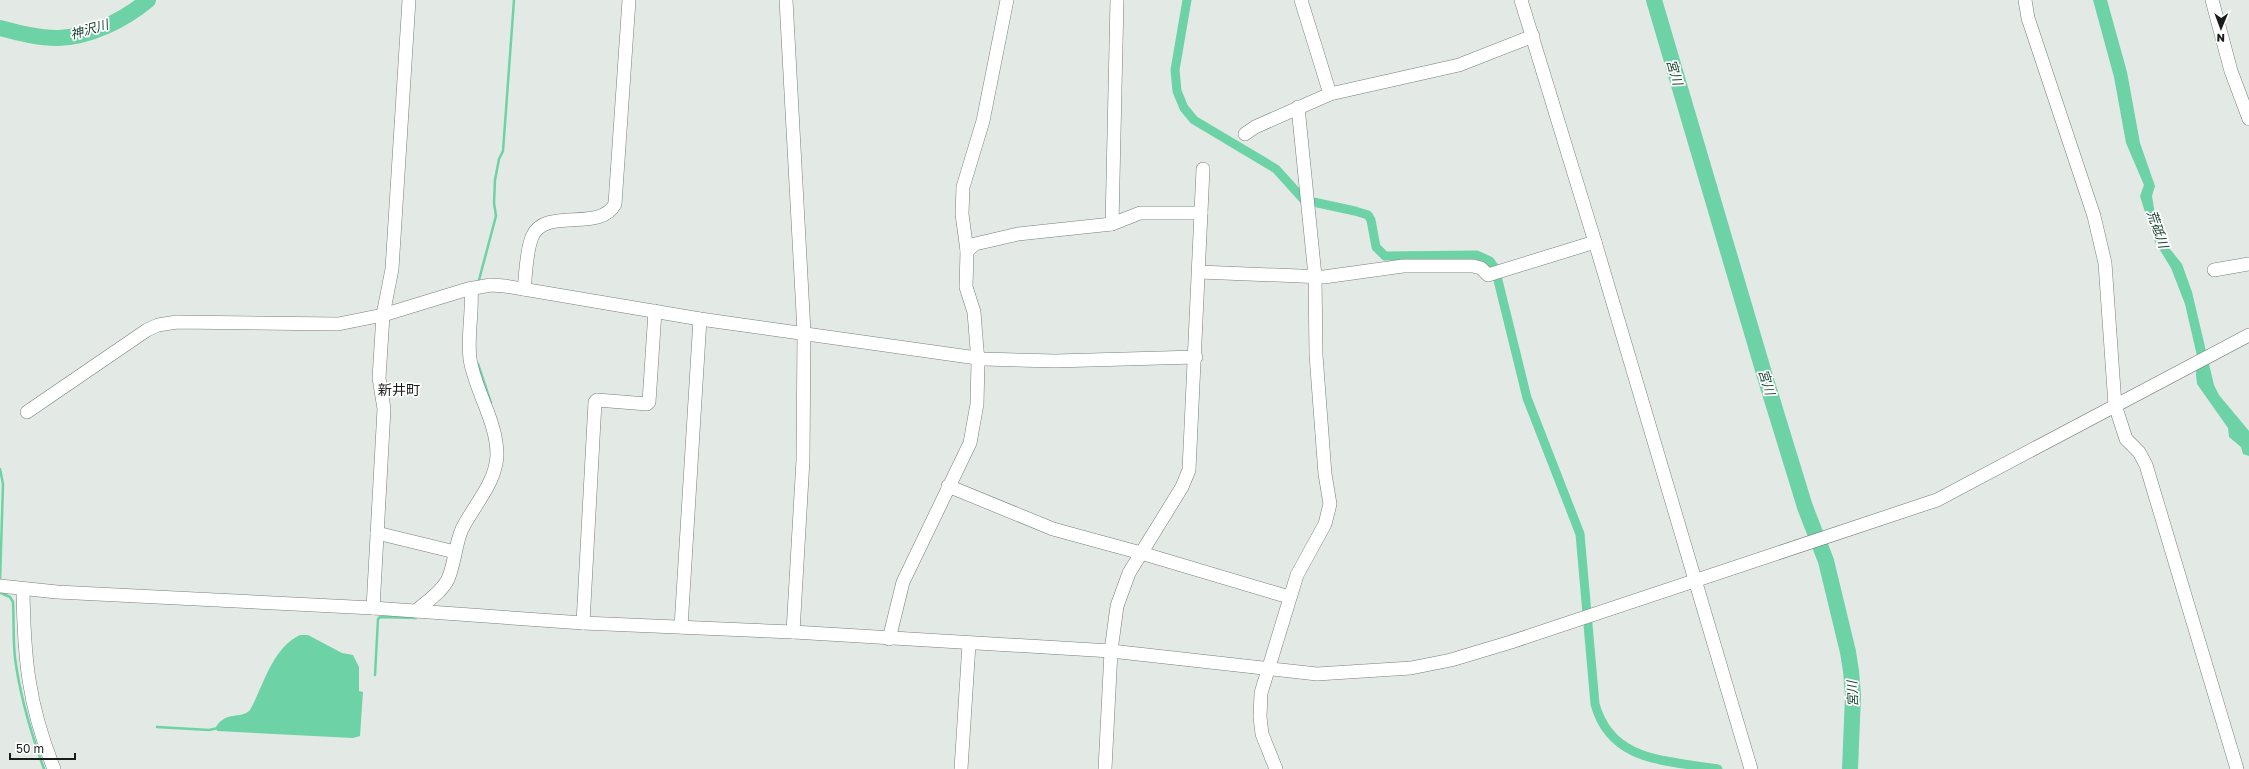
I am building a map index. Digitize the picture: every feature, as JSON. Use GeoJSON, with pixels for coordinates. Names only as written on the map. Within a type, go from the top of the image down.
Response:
{"type":"FeatureCollection","features":[{"type":"Feature","properties":{"kind":"street"},"geometry":{"type":"LineString","coordinates":[[373,608],[384,409],[379,378],[383,315],[392,269],[409,0]]}},
{"type":"Feature","properties":{"kind":"street"},"geometry":{"type":"LineString","coordinates":[[524,289],[528,254],[532,237],[536,231],[552,222],[600,217],[608,213],[616,204],[629,0]]}},
{"type":"Feature","properties":{"kind":"street"},"geometry":{"type":"LineString","coordinates":[[786,0],[804,332],[803,460],[793,632]]}},
{"type":"Feature","properties":{"kind":"street"},"geometry":{"type":"LineString","coordinates":[[889,639],[903,582],[970,443],[973,428],[978,384],[974,312],[966,287],[967,251],[962,214],[963,186],[983,121],[1007,0]]}},
{"type":"Feature","properties":{"kind":"street"},"geometry":{"type":"LineString","coordinates":[[1112,224],[1117,0]]}},
{"type":"Feature","properties":{"kind":"street"},"geometry":{"type":"LineString","coordinates":[[1302,0],[1330,94]]}},
{"type":"Feature","properties":{"kind":"street"},"geometry":{"type":"LineString","coordinates":[[1520,0],[1533,36],[1595,242],[1751,769]]}},
{"type":"Feature","properties":{"kind":"street"},"geometry":{"type":"LineString","coordinates":[[2025,0],[2030,23],[2099,233],[2105,263],[2116,405],[2126,439],[2140,452],[2146,465],[2237,769]]}},
{"type":"Feature","properties":{"kind":"street"},"geometry":{"type":"LineString","coordinates":[[2212,0],[2231,72],[2249,119]]}},
{"type":"Feature","properties":{"kind":"street"},"geometry":{"type":"LineString","coordinates":[[1245,134],[1255,126],[1330,94],[1458,65],[1533,36]]}},
{"type":"Feature","properties":{"kind":"street"},"geometry":{"type":"LineString","coordinates":[[1276,769],[1262,734],[1260,717],[1261,694],[1297,575],[1325,524],[1330,504],[1325,474],[1316,355],[1316,276],[1298,107]]}},
{"type":"Feature","properties":{"kind":"street"},"geometry":{"type":"LineString","coordinates":[[1105,769],[1111,651],[1117,606],[1122,588],[1141,553],[1182,487],[1189,470],[1196,356],[1203,169]]}},
{"type":"Feature","properties":{"kind":"street"},"geometry":{"type":"LineString","coordinates":[[967,251],[975,244],[1018,234],[1112,224],[1140,213],[1201,213]]}},
{"type":"Feature","properties":{"kind":"street"},"geometry":{"type":"LineString","coordinates":[[1199,272],[1316,276],[1403,266],[1473,266],[1480,268],[1488,275],[1595,242]]}},
{"type":"Feature","properties":{"kind":"street"},"geometry":{"type":"LineString","coordinates":[[2214,270],[2249,264]]}},
{"type":"Feature","properties":{"kind":"street"},"geometry":{"type":"LineString","coordinates":[[27,412],[147,330],[158,325],[177,322],[338,324],[383,315],[471,289],[491,285],[700,318],[976,357],[1016,361],[1055,361],[1196,356]]}},
{"type":"Feature","properties":{"kind":"street"},"geometry":{"type":"LineString","coordinates":[[416,611],[448,580],[462,529],[486,489],[496,455],[492,430],[483,398],[475,381],[470,357],[473,307],[471,289]]}},
{"type":"Feature","properties":{"kind":"street"},"geometry":{"type":"LineString","coordinates":[[583,623],[595,402],[597,400],[647,404],[649,402],[655,311]]}},
{"type":"Feature","properties":{"kind":"street"},"geometry":{"type":"LineString","coordinates":[[681,627],[700,318]]}},
{"type":"Feature","properties":{"kind":"street"},"geometry":{"type":"LineString","coordinates":[[0,586],[23,589],[160,598],[373,608],[583,623],[793,632],[969,644],[1111,651],[1269,670],[1317,674],[1411,668],[1451,660],[1589,616],[1937,500],[2244,338]]}},
{"type":"Feature","properties":{"kind":"street"},"geometry":{"type":"LineString","coordinates":[[948,486],[1053,529],[1141,553],[1289,598]]}},
{"type":"Feature","properties":{"kind":"street"},"geometry":{"type":"LineString","coordinates":[[377,533],[455,552]]}},
{"type":"Feature","properties":{"kind":"street"},"geometry":{"type":"LineString","coordinates":[[23,589],[24,648],[28,682],[38,725],[54,769]]}},
{"type":"Feature","properties":{"kind":"street"},"geometry":{"type":"LineString","coordinates":[[961,769],[969,644]]}},
{"type":"Feature","properties":{"kind":"water","name":"荒砥川"},"geometry":{"type":"Polygon","coordinates":[[[2093,0],[2107,0],[2127,72],[2140,143],[2155,186],[2152,196],[2155,214],[2170,249],[2182,264],[2192,292],[2214,385],[2219,395],[2249,431],[2249,456],[2243,454],[2241,447],[2229,437],[2228,428],[2197,384],[2197,356],[2185,304],[2171,268],[2155,242],[2140,196],[2144,185],[2126,143],[2114,77],[2093,0]]]}},
{"type":"Feature","properties":{"kind":"water"},"geometry":{"type":"Polygon","coordinates":[[[300,635],[308,635],[342,653],[353,655],[359,667],[359,691],[363,692],[360,736],[353,738],[217,731],[216,727],[220,722],[229,717],[246,713],[250,710],[270,668],[282,649],[290,641],[300,635]]]}},
{"type":"Feature","properties":{"kind":"waterway","name":"神沢川"},"geometry":{"type":"LineString","coordinates":[[0,28],[43,37],[70,37],[94,31],[117,21],[148,0]]}},
{"type":"Feature","properties":{"kind":"waterway"},"geometry":{"type":"LineString","coordinates":[[479,280],[496,216],[494,203],[495,180],[499,159],[503,151],[514,0]]}},
{"type":"Feature","properties":{"kind":"waterway"},"geometry":{"type":"LineString","coordinates":[[1187,0],[1175,70],[1177,91],[1184,108],[1194,120],[1276,169],[1304,200],[1368,215],[1371,220],[1376,247],[1385,256],[1477,255],[1490,261],[1495,268],[1527,398],[1580,534],[1595,704],[1603,723],[1614,738],[1628,748],[1643,755],[1661,760],[1718,769]]}},
{"type":"Feature","properties":{"kind":"waterway","name":"宮川"},"geometry":{"type":"LineString","coordinates":[[1654,0],[1766,380],[1805,507],[1826,561],[1848,652],[1851,671],[1853,696],[1850,769]]}},
{"type":"Feature","properties":{"kind":"waterway"},"geometry":{"type":"LineString","coordinates":[[478,364],[491,403]]}},
{"type":"Feature","properties":{"kind":"waterway"},"geometry":{"type":"LineString","coordinates":[[0,469],[3,484],[0,582]]}},
{"type":"Feature","properties":{"kind":"waterway"},"geometry":{"type":"LineString","coordinates":[[0,591],[1,593],[10,597],[13,602],[14,651],[17,672],[26,715],[44,769]]}},
{"type":"Feature","properties":{"kind":"waterway"},"geometry":{"type":"LineString","coordinates":[[375,675],[378,619],[380,617],[416,618]]}},
{"type":"Feature","properties":{"kind":"waterway"},"geometry":{"type":"LineString","coordinates":[[157,727],[209,730],[218,728]]}},
{"type":"Feature","properties":{"kind":"district","name":"新井町"},"geometry":{"type":"Point","coordinates":[399,390]}}]}
